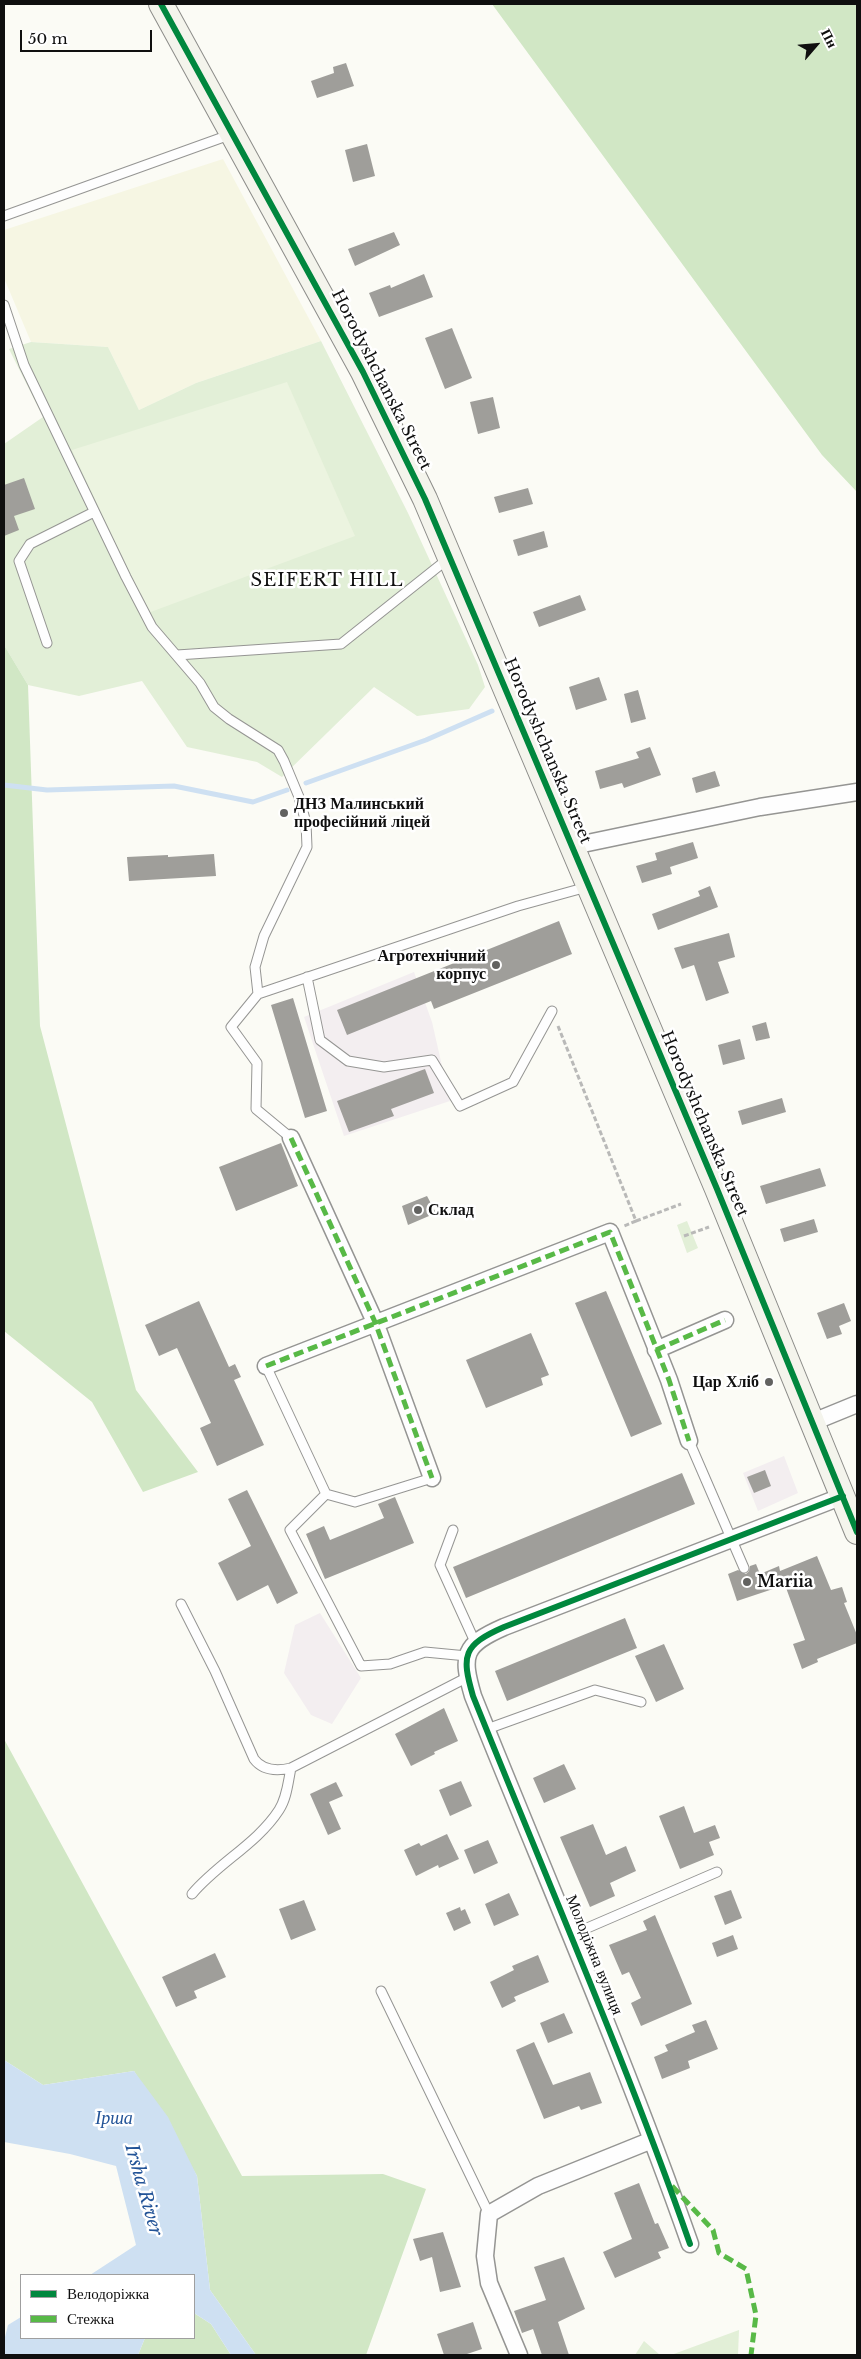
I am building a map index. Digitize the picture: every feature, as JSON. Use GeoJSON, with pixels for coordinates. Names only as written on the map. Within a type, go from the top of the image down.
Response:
{"type":"FeatureCollection","features":[{"type":"Feature","properties":{"kind":"street","name":"Horodyshchanska Street"},"geometry":{"type":"LineString","coordinates":[[162,4],[363,372],[405,455],[590,886],[857,1532]]}},
{"type":"Feature","properties":{"kind":"street","name":"Horodyshchanska Street"},"geometry":{"type":"LineString","coordinates":[[573,846],[760,808],[857,792]]}},
{"type":"Feature","properties":{"kind":"street"},"geometry":{"type":"LineString","coordinates":[[291,1138],[375,1322],[432,1478]]}},
{"type":"Feature","properties":{"kind":"street"},"geometry":{"type":"LineString","coordinates":[[266,1366],[610,1232],[656,1350],[689,1442]]}},
{"type":"Feature","properties":{"kind":"street"},"geometry":{"type":"LineString","coordinates":[[656,1350],[725,1320]]}},
{"type":"Feature","properties":{"kind":"street"},"geometry":{"type":"LineString","coordinates":[[813,1422],[857,1404]]}},
{"type":"Feature","properties":{"kind":"street"},"geometry":{"type":"LineString","coordinates":[[471,1649],[504,1627],[843,1496]]}},
{"type":"Feature","properties":{"kind":"street","name":"Молодіжна вулиця"},"geometry":{"type":"LineString","coordinates":[[471,1649],[468,1677],[487,1729],[572,1935],[652,2140],[690,2244]]}},
{"type":"Feature","properties":{"kind":"street"},"geometry":{"type":"LineString","coordinates":[[519,2355],[488,2276],[485,2247],[489,2214],[538,2186],[652,2140]]}},
{"type":"Feature","properties":{"kind":"lane"},"geometry":{"type":"LineString","coordinates":[[4,216],[234,134]]}},
{"type":"Feature","properties":{"kind":"lane"},"geometry":{"type":"LineString","coordinates":[[4,305],[24,364],[94,512],[152,627],[200,683],[214,707],[229,719],[278,750],[299,797],[306,822],[307,847],[264,936],[255,967],[258,994]]}},
{"type":"Feature","properties":{"kind":"lane"},"geometry":{"type":"LineString","coordinates":[[47,642],[19,561],[30,544],[94,512]]}},
{"type":"Feature","properties":{"kind":"lane"},"geometry":{"type":"LineString","coordinates":[[177,655],[341,644],[450,557]]}},
{"type":"Feature","properties":{"kind":"lane"},"geometry":{"type":"LineString","coordinates":[[291,1138],[256,1109],[257,1063],[231,1027],[258,994],[518,906],[590,886]]}},
{"type":"Feature","properties":{"kind":"lane"},"geometry":{"type":"LineString","coordinates":[[307,977],[320,1040],[348,1061],[384,1067],[432,1060],[460,1106],[513,1082],[552,1011]]}},
{"type":"Feature","properties":{"kind":"lane"},"geometry":{"type":"LineString","coordinates":[[266,1366],[326,1494],[355,1502],[432,1478]]}},
{"type":"Feature","properties":{"kind":"lane"},"geometry":{"type":"LineString","coordinates":[[689,1442],[744,1568]]}},
{"type":"Feature","properties":{"kind":"lane"},"geometry":{"type":"LineString","coordinates":[[326,1494],[290,1530],[361,1666],[390,1664],[425,1652],[471,1649],[440,1565],[453,1530]]}},
{"type":"Feature","properties":{"kind":"lane"},"geometry":{"type":"LineString","coordinates":[[181,1604],[215,1671],[254,1760],[262,1767],[268,1769],[282,1770],[291,1768],[468,1677]]}},
{"type":"Feature","properties":{"kind":"lane"},"geometry":{"type":"LineString","coordinates":[[487,1729],[595,1690],[641,1702]]}},
{"type":"Feature","properties":{"kind":"lane"},"geometry":{"type":"LineString","coordinates":[[192,1894],[209,1875],[237,1855],[273,1818],[284,1799],[291,1768]]}},
{"type":"Feature","properties":{"kind":"lane"},"geometry":{"type":"LineString","coordinates":[[572,1935],[717,1872]]}},
{"type":"Feature","properties":{"kind":"lane"},"geometry":{"type":"LineString","coordinates":[[381,1991],[489,2214]]}},
{"type":"Feature","properties":{"kind":"path"},"geometry":{"type":"LineString","coordinates":[[552,1011],[636,1221]]}},
{"type":"Feature","properties":{"kind":"path"},"geometry":{"type":"LineString","coordinates":[[610,1232],[681,1204]]}},
{"type":"Feature","properties":{"kind":"path"},"geometry":{"type":"LineString","coordinates":[[684,1236],[709,1227]]}},
{"type":"Feature","properties":{"kind":"shaded area"},"geometry":{"type":"Polygon","coordinates":[[[414,972],[432,1022],[450,1101],[344,1136],[304,1017],[414,972]]]}},
{"type":"Feature","properties":{"kind":"shaded area"},"geometry":{"type":"Polygon","coordinates":[[[784,1456],[798,1493],[758,1511],[743,1473],[784,1456]]]}},
{"type":"Feature","properties":{"kind":"shaded area"},"geometry":{"type":"Polygon","coordinates":[[[320,1613],[361,1678],[332,1724],[311,1715],[284,1673],[295,1625],[320,1613]]]}},
{"type":"Feature","properties":{"kind":"green space"},"geometry":{"type":"Polygon","coordinates":[[[492,4],[857,4],[857,492],[822,455],[492,4]]]}},
{"type":"Feature","properties":{"kind":"green space"},"geometry":{"type":"Polygon","coordinates":[[[223,159],[321,341],[196,383],[139,410],[108,347],[31,342],[4,278],[4,230],[223,159]]]}},
{"type":"Feature","properties":{"kind":"green space"},"geometry":{"type":"Polygon","coordinates":[[[321,341],[408,513],[478,665],[485,687],[469,709],[417,716],[374,687],[282,777],[257,762],[187,747],[142,681],[79,696],[28,685],[4,645],[4,444],[43,417],[9,349],[31,342],[108,347],[139,410],[196,383],[321,341]]]}},
{"type":"Feature","properties":{"kind":"green space"},"geometry":{"type":"Polygon","coordinates":[[[287,382],[355,536],[148,613],[72,450],[287,382]]]}},
{"type":"Feature","properties":{"kind":"green space"},"geometry":{"type":"Polygon","coordinates":[[[4,645],[28,685],[40,1026],[136,1390],[198,1472],[143,1492],[92,1402],[4,1331],[4,645]]]}},
{"type":"Feature","properties":{"kind":"green space"},"geometry":{"type":"Polygon","coordinates":[[[687,1221],[698,1248],[687,1253],[677,1225],[687,1221]]]}},
{"type":"Feature","properties":{"kind":"green space"},"geometry":{"type":"Polygon","coordinates":[[[4,1739],[242,2176],[383,2174],[426,2189],[366,2355],[256,2355],[210,2290],[197,2176],[134,2071],[43,2085],[4,2060],[4,1739]]]}},
{"type":"Feature","properties":{"kind":"green space"},"geometry":{"type":"Polygon","coordinates":[[[195,2314],[211,2324],[231,2355],[138,2355],[145,2339],[195,2339],[195,2314]]]}},
{"type":"Feature","properties":{"kind":"green space"},"geometry":{"type":"Polygon","coordinates":[[[739,2330],[738,2355],[671,2355],[739,2330]]]}},
{"type":"Feature","properties":{"kind":"green space"},"geometry":{"type":"Polygon","coordinates":[[[644,2341],[660,2355],[635,2355],[644,2341]]]}},
{"type":"Feature","properties":{"kind":"water","name":"Ірша"},"geometry":{"type":"Polygon","coordinates":[[[4,2060],[43,2085],[134,2071],[168,2117],[197,2176],[210,2290],[256,2355],[231,2355],[211,2324],[195,2314],[195,2274],[92,2274],[136,2245],[116,2166],[70,2154],[4,2142],[4,2060]]]}},
{"type":"Feature","properties":{"kind":"water"},"geometry":{"type":"Polygon","coordinates":[[[20,2318],[20,2339],[145,2339],[138,2355],[4,2355],[4,2341],[8,2325],[20,2318]]]}},
{"type":"Feature","properties":{"kind":"building"},"geometry":{"type":"Polygon","coordinates":[[[346,63],[354,86],[317,98],[311,81],[334,73],[333,67],[346,63]]]}},
{"type":"Feature","properties":{"kind":"building"},"geometry":{"type":"Polygon","coordinates":[[[367,144],[375,176],[353,182],[345,150],[367,144]]]}},
{"type":"Feature","properties":{"kind":"building"},"geometry":{"type":"Polygon","coordinates":[[[394,232],[400,245],[355,266],[348,249],[394,232]]]}},
{"type":"Feature","properties":{"kind":"building"},"geometry":{"type":"Polygon","coordinates":[[[424,274],[433,297],[379,317],[369,293],[390,285],[391,288],[424,274]]]}},
{"type":"Feature","properties":{"kind":"building"},"geometry":{"type":"Polygon","coordinates":[[[452,328],[472,378],[445,389],[425,338],[452,328]]]}},
{"type":"Feature","properties":{"kind":"building"},"geometry":{"type":"Polygon","coordinates":[[[493,397],[500,428],[478,434],[470,402],[493,397]]]}},
{"type":"Feature","properties":{"kind":"building"},"geometry":{"type":"Polygon","coordinates":[[[24,478],[35,509],[14,516],[19,530],[4,536],[4,485],[24,478]]]}},
{"type":"Feature","properties":{"kind":"building"},"geometry":{"type":"Polygon","coordinates":[[[528,488],[533,504],[499,513],[494,497],[528,488]]]}},
{"type":"Feature","properties":{"kind":"building"},"geometry":{"type":"Polygon","coordinates":[[[544,531],[548,547],[518,556],[513,540],[544,531]]]}},
{"type":"Feature","properties":{"kind":"building"},"geometry":{"type":"Polygon","coordinates":[[[580,595],[586,610],[539,627],[533,612],[580,595]]]}},
{"type":"Feature","properties":{"kind":"building"},"geometry":{"type":"Polygon","coordinates":[[[599,677],[607,700],[576,710],[569,687],[599,677]]]}},
{"type":"Feature","properties":{"kind":"building"},"geometry":{"type":"Polygon","coordinates":[[[638,690],[646,719],[631,723],[624,694],[638,690]]]}},
{"type":"Feature","properties":{"kind":"building"},"geometry":{"type":"Polygon","coordinates":[[[650,747],[661,775],[624,788],[622,783],[600,789],[595,771],[639,758],[636,752],[650,747]]]}},
{"type":"Feature","properties":{"kind":"building"},"geometry":{"type":"Polygon","coordinates":[[[715,771],[720,786],[696,793],[692,778],[715,771]]]}},
{"type":"Feature","properties":{"kind":"building"},"geometry":{"type":"Polygon","coordinates":[[[693,842],[698,858],[670,867],[672,874],[642,883],[636,866],[657,860],[655,853],[693,842]]]}},
{"type":"Feature","properties":{"kind":"building"},"geometry":{"type":"Polygon","coordinates":[[[214,854],[216,876],[129,881],[127,857],[214,854]]]}},
{"type":"Feature","properties":{"kind":"building"},"geometry":{"type":"Polygon","coordinates":[[[710,886],[718,907],[658,930],[652,914],[700,896],[698,891],[710,886]]]}},
{"type":"Feature","properties":{"kind":"building","name":"Агротехнічний корпус"},"geometry":{"type":"Polygon","coordinates":[[[559,921],[572,954],[434,1009],[431,1001],[347,1035],[337,1010],[559,921]]]}},
{"type":"Feature","properties":{"kind":"building"},"geometry":{"type":"Polygon","coordinates":[[[729,933],[735,957],[718,962],[729,993],[706,1001],[694,965],[682,969],[674,948],[729,933]]]}},
{"type":"Feature","properties":{"kind":"building"},"geometry":{"type":"Polygon","coordinates":[[[293,998],[327,1111],[305,1118],[271,1005],[293,998]]]}},
{"type":"Feature","properties":{"kind":"building"},"geometry":{"type":"Polygon","coordinates":[[[766,1022],[770,1038],[756,1041],[752,1026],[766,1022]]]}},
{"type":"Feature","properties":{"kind":"building"},"geometry":{"type":"Polygon","coordinates":[[[740,1039],[745,1059],[723,1065],[718,1045],[740,1039]]]}},
{"type":"Feature","properties":{"kind":"building"},"geometry":{"type":"Polygon","coordinates":[[[425,1069],[434,1093],[391,1109],[394,1116],[349,1132],[337,1101],[425,1069]]]}},
{"type":"Feature","properties":{"kind":"building"},"geometry":{"type":"Polygon","coordinates":[[[782,1098],[786,1112],[742,1125],[738,1111],[782,1098]]]}},
{"type":"Feature","properties":{"kind":"building"},"geometry":{"type":"Polygon","coordinates":[[[281,1143],[298,1186],[236,1211],[219,1167],[281,1143]]]}},
{"type":"Feature","properties":{"kind":"building"},"geometry":{"type":"Polygon","coordinates":[[[820,1168],[826,1186],[766,1204],[760,1186],[820,1168]]]}},
{"type":"Feature","properties":{"kind":"building","name":"Склад"},"geometry":{"type":"Polygon","coordinates":[[[427,1196],[436,1213],[408,1225],[402,1206],[427,1196]]]}},
{"type":"Feature","properties":{"kind":"building"},"geometry":{"type":"Polygon","coordinates":[[[814,1219],[818,1232],[784,1242],[780,1229],[814,1219]]]}},
{"type":"Feature","properties":{"kind":"building"},"geometry":{"type":"Polygon","coordinates":[[[606,1291],[662,1424],[631,1437],[575,1303],[606,1291]]]}},
{"type":"Feature","properties":{"kind":"building"},"geometry":{"type":"Polygon","coordinates":[[[199,1301],[229,1367],[235,1364],[241,1377],[234,1380],[264,1445],[217,1466],[200,1428],[211,1423],[177,1348],[159,1356],[145,1325],[199,1301]]]}},
{"type":"Feature","properties":{"kind":"building"},"geometry":{"type":"Polygon","coordinates":[[[844,1303],[851,1321],[839,1326],[842,1334],[827,1339],[817,1313],[844,1303]]]}},
{"type":"Feature","properties":{"kind":"building"},"geometry":{"type":"Polygon","coordinates":[[[531,1333],[549,1375],[541,1378],[543,1385],[486,1408],[466,1360],[531,1333]]]}},
{"type":"Feature","properties":{"kind":"building"},"geometry":{"type":"Polygon","coordinates":[[[765,1470],[771,1486],[754,1493],[747,1477],[765,1470]]]}},
{"type":"Feature","properties":{"kind":"building"},"geometry":{"type":"Polygon","coordinates":[[[682,1473],[695,1504],[466,1598],[453,1567],[682,1473]]]}},
{"type":"Feature","properties":{"kind":"building"},"geometry":{"type":"Polygon","coordinates":[[[247,1490],[298,1593],[277,1604],[268,1585],[237,1601],[218,1563],[251,1546],[228,1499],[247,1490]]]}},
{"type":"Feature","properties":{"kind":"building"},"geometry":{"type":"Polygon","coordinates":[[[395,1497],[414,1543],[325,1579],[306,1534],[324,1526],[330,1540],[384,1518],[378,1504],[395,1497]]]}},
{"type":"Feature","properties":{"kind":"building"},"geometry":{"type":"Polygon","coordinates":[[[817,1556],[831,1590],[842,1587],[847,1602],[844,1603],[857,1635],[857,1643],[817,1659],[818,1662],[802,1669],[793,1644],[805,1640],[785,1585],[737,1601],[728,1574],[738,1570],[746,1574],[750,1566],[756,1564],[760,1574],[779,1566],[780,1571],[817,1556]]]}},
{"type":"Feature","properties":{"kind":"building"},"geometry":{"type":"Polygon","coordinates":[[[625,1618],[637,1648],[507,1701],[495,1671],[625,1618]]]}},
{"type":"Feature","properties":{"kind":"building"},"geometry":{"type":"Polygon","coordinates":[[[664,1644],[684,1689],[656,1702],[635,1656],[664,1644]]]}},
{"type":"Feature","properties":{"kind":"building"},"geometry":{"type":"Polygon","coordinates":[[[444,1708],[458,1741],[434,1752],[435,1754],[411,1766],[395,1734],[444,1708]]]}},
{"type":"Feature","properties":{"kind":"building"},"geometry":{"type":"Polygon","coordinates":[[[564,1764],[576,1789],[544,1803],[533,1778],[564,1764]]]}},
{"type":"Feature","properties":{"kind":"building"},"geometry":{"type":"Polygon","coordinates":[[[461,1781],[472,1806],[450,1816],[439,1790],[461,1781]]]}},
{"type":"Feature","properties":{"kind":"building"},"geometry":{"type":"Polygon","coordinates":[[[336,1782],[343,1796],[329,1802],[341,1829],[328,1835],[310,1794],[336,1782]]]}},
{"type":"Feature","properties":{"kind":"building"},"geometry":{"type":"Polygon","coordinates":[[[684,1806],[694,1833],[715,1825],[720,1838],[709,1842],[714,1855],[680,1869],[659,1816],[684,1806]]]}},
{"type":"Feature","properties":{"kind":"building"},"geometry":{"type":"Polygon","coordinates":[[[593,1824],[606,1855],[626,1846],[636,1871],[610,1883],[615,1896],[590,1907],[560,1837],[593,1824]]]}},
{"type":"Feature","properties":{"kind":"building"},"geometry":{"type":"Polygon","coordinates":[[[447,1834],[459,1859],[439,1868],[438,1865],[416,1876],[404,1850],[419,1843],[421,1846],[447,1834]]]}},
{"type":"Feature","properties":{"kind":"building"},"geometry":{"type":"Polygon","coordinates":[[[488,1840],[498,1863],[474,1874],[464,1850],[488,1840]]]}},
{"type":"Feature","properties":{"kind":"building"},"geometry":{"type":"Polygon","coordinates":[[[731,1890],[742,1918],[725,1925],[714,1896],[731,1890]]]}},
{"type":"Feature","properties":{"kind":"building"},"geometry":{"type":"Polygon","coordinates":[[[509,1893],[519,1915],[494,1926],[485,1904],[509,1893]]]}},
{"type":"Feature","properties":{"kind":"building"},"geometry":{"type":"Polygon","coordinates":[[[304,1900],[316,1930],[291,1940],[279,1909],[304,1900]]]}},
{"type":"Feature","properties":{"kind":"building"},"geometry":{"type":"Polygon","coordinates":[[[460,1907],[461,1911],[465,1909],[471,1923],[454,1931],[446,1913],[460,1907]]]}},
{"type":"Feature","properties":{"kind":"building"},"geometry":{"type":"Polygon","coordinates":[[[655,1915],[692,2004],[641,2026],[631,2003],[641,1998],[629,1972],[622,1975],[609,1945],[647,1930],[643,1921],[655,1915]]]}},
{"type":"Feature","properties":{"kind":"building"},"geometry":{"type":"Polygon","coordinates":[[[733,1935],[738,1949],[717,1957],[712,1943],[733,1935]]]}},
{"type":"Feature","properties":{"kind":"building"},"geometry":{"type":"Polygon","coordinates":[[[215,1953],[226,1977],[194,1991],[197,1998],[176,2007],[162,1977],[215,1953]]]}},
{"type":"Feature","properties":{"kind":"building"},"geometry":{"type":"Polygon","coordinates":[[[538,1955],[549,1982],[514,1997],[516,2001],[502,2008],[490,1982],[514,1970],[512,1966],[538,1955]]]}},
{"type":"Feature","properties":{"kind":"building"},"geometry":{"type":"Polygon","coordinates":[[[564,2013],[573,2033],[548,2043],[540,2023],[564,2013]]]}},
{"type":"Feature","properties":{"kind":"building"},"geometry":{"type":"Polygon","coordinates":[[[706,2020],[718,2049],[688,2061],[690,2068],[662,2079],[654,2057],[668,2051],[665,2045],[695,2032],[692,2025],[706,2020]]]}},
{"type":"Feature","properties":{"kind":"building"},"geometry":{"type":"Polygon","coordinates":[[[534,2042],[553,2085],[590,2072],[602,2103],[581,2110],[579,2106],[544,2119],[516,2050],[534,2042]]]}},
{"type":"Feature","properties":{"kind":"building"},"geometry":{"type":"Polygon","coordinates":[[[639,2183],[655,2224],[658,2223],[669,2248],[658,2252],[661,2258],[615,2278],[603,2252],[632,2239],[614,2193],[639,2183]]]}},
{"type":"Feature","properties":{"kind":"building"},"geometry":{"type":"Polygon","coordinates":[[[443,2232],[461,2287],[440,2292],[432,2257],[420,2261],[413,2239],[443,2232]]]}},
{"type":"Feature","properties":{"kind":"building"},"geometry":{"type":"Polygon","coordinates":[[[564,2257],[585,2309],[558,2322],[569,2355],[542,2355],[533,2329],[522,2333],[514,2311],[546,2300],[534,2267],[564,2257]]]}},
{"type":"Feature","properties":{"kind":"building"},"geometry":{"type":"Polygon","coordinates":[[[473,2322],[482,2349],[464,2355],[444,2355],[437,2334],[473,2322]]]}},
{"type":"Feature","properties":{"kind":"waterway"},"geometry":{"type":"LineString","coordinates":[[306,783],[426,740],[492,711]]}},
{"type":"Feature","properties":{"kind":"waterway"},"geometry":{"type":"LineString","coordinates":[[4,785],[47,790],[174,786],[253,802],[287,790]]}},
{"type":"Feature","properties":{"kind":"marked path"},"geometry":{"type":"LineString","coordinates":[[291,1138],[375,1322],[432,1478]]}},
{"type":"Feature","properties":{"kind":"marked path"},"geometry":{"type":"LineString","coordinates":[[266,1366],[610,1232],[669,1380],[689,1441]]}},
{"type":"Feature","properties":{"kind":"marked path"},"geometry":{"type":"LineString","coordinates":[[656,1350],[725,1320]]}},
{"type":"Feature","properties":{"kind":"marked path"},"geometry":{"type":"LineString","coordinates":[[672,2186],[713,2230],[719,2253],[746,2269],[756,2315],[751,2355]]}},
{"type":"Feature","properties":{"kind":"cycle path"},"geometry":{"type":"LineString","coordinates":[[161,4],[363,372],[425,499],[717,1189],[857,1532]]}},
{"type":"Feature","properties":{"kind":"cycle path"},"geometry":{"type":"LineString","coordinates":[[690,2244],[612,2037],[473,1696],[469,1682],[467,1661],[473,1646],[490,1633],[843,1496]]}},
{"type":"Feature","properties":{"kind":"place","name":"ДНЗ Малинський професійний ліцей"},"geometry":{"type":"Point","coordinates":[284,813]}},
{"type":"Feature","properties":{"kind":"place","name":"Агротехнічний корпус"},"geometry":{"type":"Point","coordinates":[496,965]}},
{"type":"Feature","properties":{"kind":"place","name":"Склад"},"geometry":{"type":"Point","coordinates":[418,1210]}},
{"type":"Feature","properties":{"kind":"place","name":"Цар Хліб"},"geometry":{"type":"Point","coordinates":[769,1382]}},
{"type":"Feature","properties":{"kind":"place","name":"Mariia"},"geometry":{"type":"Point","coordinates":[747,1582]}},
{"type":"Feature","properties":{"kind":"district","name":"SEIFERT HILL"},"geometry":{"type":"Point","coordinates":[327,581]}},
{"type":"Feature","properties":{"kind":"water label","name":"Irsha River"},"geometry":{"type":"Point","coordinates":[143,2190]}}]}
